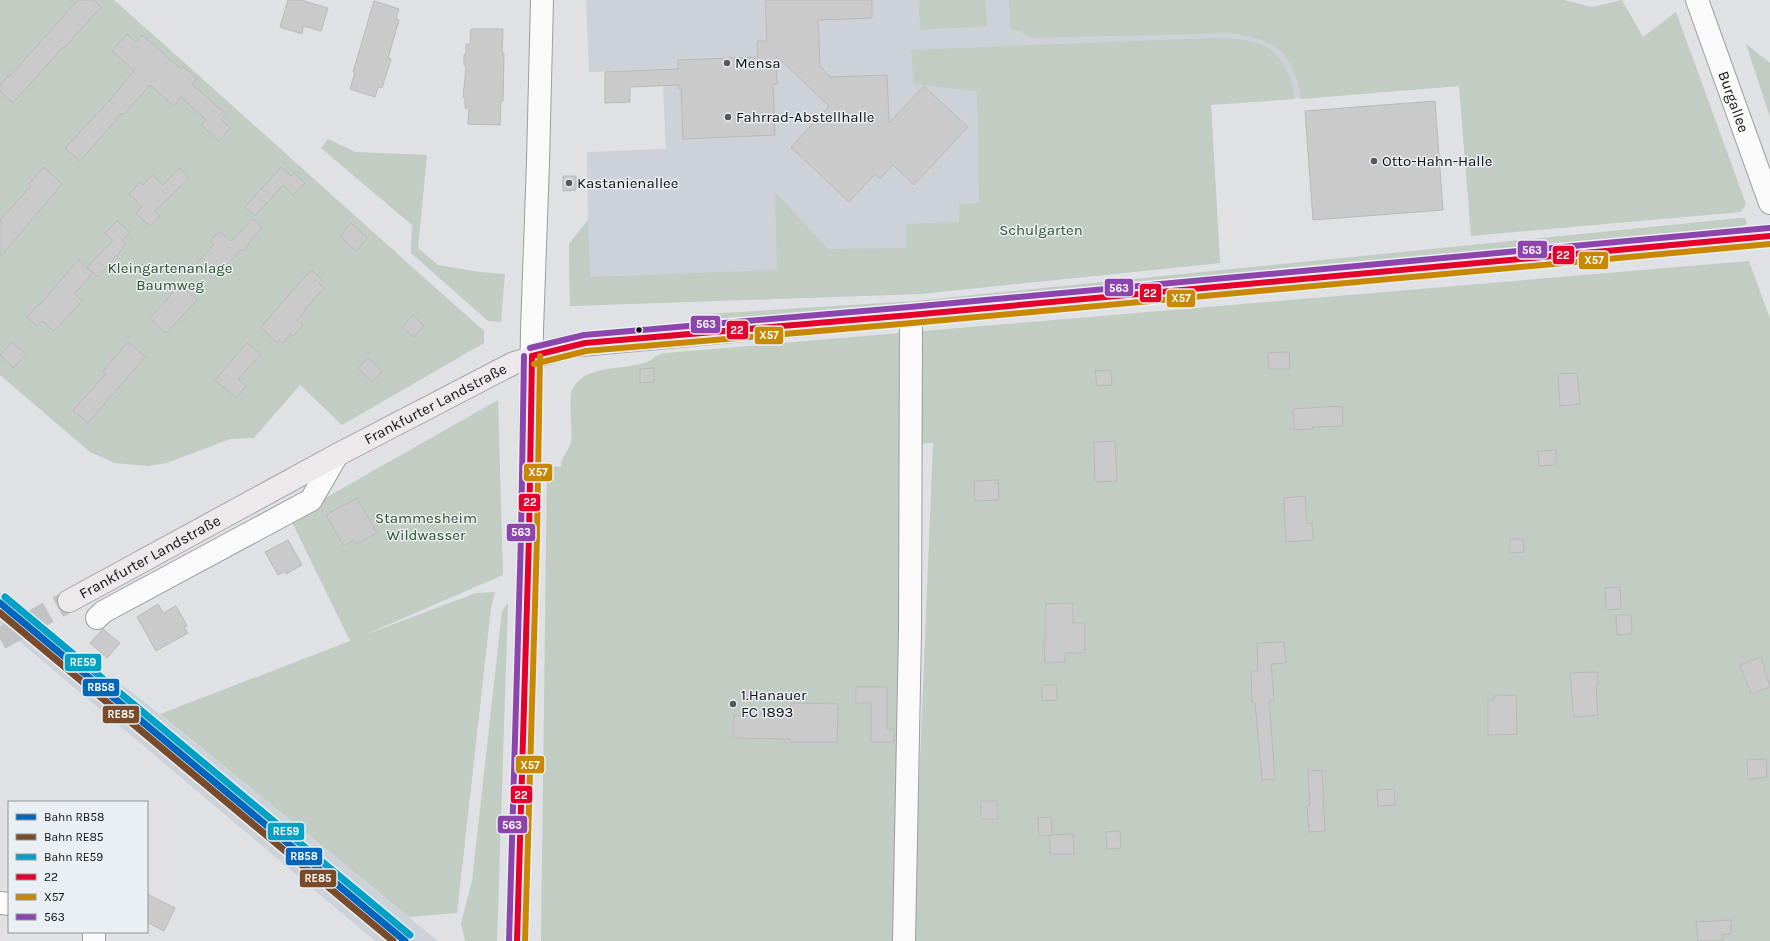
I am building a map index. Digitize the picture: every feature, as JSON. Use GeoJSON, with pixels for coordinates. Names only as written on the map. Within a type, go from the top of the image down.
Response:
{"type":"FeatureCollection","features":[{"type":"Feature","properties":{"kind":"main road","name":"Frankfurter Landstraße"},"geometry":{"type":"LineString","coordinates":[[69,601],[337,455],[514,362],[585,343],[911,315],[1770,236]]}},
{"type":"Feature","properties":{"kind":"street"},"geometry":{"type":"LineString","coordinates":[[518,941],[542,0]]}},
{"type":"Feature","properties":{"kind":"street","name":"Burgallee"},"geometry":{"type":"LineString","coordinates":[[1697,0],[1770,203]]}},
{"type":"Feature","properties":{"kind":"street"},"geometry":{"type":"LineString","coordinates":[[904,941],[910,632],[911,315]]}},
{"type":"Feature","properties":{"kind":"street"},"geometry":{"type":"LineString","coordinates":[[97,618],[103,612],[311,500],[337,455]]}},
{"type":"Feature","properties":{"kind":"shaded area"},"geometry":{"type":"Polygon","coordinates":[[[586,0],[1453,0],[1460,86],[1211,104],[1220,263],[919,294],[570,306],[569,244],[588,220],[587,152],[666,149],[663,86],[647,70],[589,72],[586,0]]]}},
{"type":"Feature","properties":{"kind":"shaded area"},"geometry":{"type":"Polygon","coordinates":[[[0,592],[58,640],[137,696],[438,941],[375,941],[0,625],[0,592]]]}},
{"type":"Feature","properties":{"kind":"green space","name":"Kleingartenanlage Baumweg"},"geometry":{"type":"Polygon","coordinates":[[[0,0],[114,0],[484,331],[484,343],[342,425],[300,385],[254,438],[230,439],[167,463],[148,466],[115,463],[90,452],[0,375],[0,0]]]}},
{"type":"Feature","properties":{"kind":"green space"},"geometry":{"type":"Polygon","coordinates":[[[919,0],[985,0],[987,26],[920,30],[919,0]]]}},
{"type":"Feature","properties":{"kind":"green space"},"geometry":{"type":"Polygon","coordinates":[[[1009,0],[1564,0],[1592,7],[1622,0],[1643,37],[1676,12],[1746,204],[1741,212],[1471,236],[1459,86],[1301,99],[1293,69],[1287,59],[1271,44],[1260,40],[1231,33],[1030,38],[1020,31],[1010,29],[1009,0]]]}},
{"type":"Feature","properties":{"kind":"green space","name":"Schulgarten"},"geometry":{"type":"Polygon","coordinates":[[[1212,38],[1239,39],[1259,43],[1271,50],[1286,69],[1292,84],[1295,99],[1211,105],[1220,263],[919,294],[570,306],[569,244],[588,220],[590,277],[777,270],[775,192],[828,249],[906,248],[906,224],[959,222],[959,204],[979,203],[977,91],[914,84],[911,50],[1212,38]]]}},
{"type":"Feature","properties":{"kind":"green space"},"geometry":{"type":"Polygon","coordinates":[[[1746,44],[1770,63],[1770,117],[1746,44]]]}},
{"type":"Feature","properties":{"kind":"green space"},"geometry":{"type":"Polygon","coordinates":[[[328,139],[355,152],[427,155],[418,248],[438,265],[480,272],[505,274],[501,322],[488,321],[411,253],[412,225],[321,148],[328,139]]]}},
{"type":"Feature","properties":{"kind":"green space"},"geometry":{"type":"Polygon","coordinates":[[[1745,218],[1747,224],[1735,229],[911,308],[691,320],[692,315],[914,301],[1745,218]]]}},
{"type":"Feature","properties":{"kind":"green space"},"geometry":{"type":"Polygon","coordinates":[[[1749,261],[1770,319],[1770,941],[914,941],[915,883],[933,443],[913,444],[897,941],[541,941],[547,466],[561,467],[562,460],[571,442],[570,401],[572,390],[578,381],[586,376],[606,369],[638,365],[647,362],[658,355],[666,353],[1749,261]]]}},
{"type":"Feature","properties":{"kind":"green space","name":"Stammesheim Wildwasser"},"geometry":{"type":"Polygon","coordinates":[[[498,400],[503,575],[362,636],[476,593],[495,592],[491,608],[457,913],[409,917],[160,714],[350,641],[290,518],[498,400]]]}},
{"type":"Feature","properties":{"kind":"green space"},"geometry":{"type":"Polygon","coordinates":[[[508,603],[497,941],[465,941],[461,923],[472,881],[502,611],[508,603]]]}},
{"type":"Feature","properties":{"kind":"building"},"geometry":{"type":"Polygon","coordinates":[[[78,0],[94,0],[101,7],[13,103],[0,91],[0,85],[8,76],[9,77],[78,0]]]}},
{"type":"Feature","properties":{"kind":"building"},"geometry":{"type":"Polygon","coordinates":[[[288,0],[301,0],[328,8],[321,31],[303,26],[302,34],[280,27],[288,0]]]}},
{"type":"Feature","properties":{"kind":"building"},"geometry":{"type":"Polygon","coordinates":[[[765,0],[872,0],[872,18],[818,20],[820,66],[830,77],[887,75],[889,123],[924,86],[968,127],[914,185],[893,165],[880,179],[875,174],[849,202],[791,147],[829,106],[776,56],[777,84],[773,84],[775,135],[683,139],[681,89],[679,89],[679,85],[630,87],[630,102],[605,103],[605,72],[678,69],[678,60],[758,57],[757,41],[767,41],[765,0]]]}},
{"type":"Feature","properties":{"kind":"building"},"geometry":{"type":"Polygon","coordinates":[[[374,1],[399,9],[396,19],[399,20],[388,58],[391,59],[382,88],[378,87],[375,97],[350,89],[355,72],[353,72],[374,1]]]}},
{"type":"Feature","properties":{"kind":"building"},"geometry":{"type":"Polygon","coordinates":[[[471,29],[503,29],[503,101],[501,101],[500,125],[468,124],[469,108],[465,108],[465,99],[463,97],[466,68],[464,65],[464,55],[466,53],[466,44],[470,44],[471,29]]]}},
{"type":"Feature","properties":{"kind":"building"},"geometry":{"type":"Polygon","coordinates":[[[127,34],[136,42],[142,35],[181,69],[183,66],[197,78],[192,84],[226,114],[221,120],[230,128],[219,141],[201,125],[206,120],[181,97],[174,106],[150,85],[124,114],[122,113],[80,161],[65,148],[112,98],[134,70],[112,51],[127,34]]]}},
{"type":"Feature","properties":{"kind":"building","name":"Otto-Hahn-Halle"},"geometry":{"type":"Polygon","coordinates":[[[1435,101],[1443,210],[1313,220],[1305,111],[1435,101]]]}},
{"type":"Feature","properties":{"kind":"building"},"geometry":{"type":"Polygon","coordinates":[[[44,167],[62,184],[0,257],[0,220],[31,186],[29,184],[44,167]]]}},
{"type":"Feature","properties":{"kind":"building"},"geometry":{"type":"Polygon","coordinates":[[[281,167],[291,176],[294,173],[305,183],[293,195],[283,185],[255,216],[245,207],[281,167]]]}},
{"type":"Feature","properties":{"kind":"building"},"geometry":{"type":"Polygon","coordinates":[[[179,168],[189,178],[155,211],[160,216],[150,226],[136,214],[142,206],[129,194],[140,182],[143,185],[152,175],[163,185],[179,168]]]}},
{"type":"Feature","properties":{"kind":"building","name":"Kastanienallee"},"geometry":{"type":"Polygon","coordinates":[[[563,176],[576,176],[576,190],[563,191],[563,176]]]}},
{"type":"Feature","properties":{"kind":"building"},"geometry":{"type":"Polygon","coordinates":[[[253,219],[262,227],[243,251],[242,249],[213,279],[197,263],[214,245],[210,242],[219,231],[231,241],[253,219]]]}},
{"type":"Feature","properties":{"kind":"building"},"geometry":{"type":"Polygon","coordinates":[[[117,221],[130,232],[122,242],[126,245],[98,277],[87,267],[113,240],[105,233],[117,221]]]}},
{"type":"Feature","properties":{"kind":"building"},"geometry":{"type":"Polygon","coordinates":[[[351,223],[367,238],[356,251],[340,236],[351,223]]]}},
{"type":"Feature","properties":{"kind":"building"},"geometry":{"type":"Polygon","coordinates":[[[78,260],[93,273],[74,294],[82,301],[54,331],[42,321],[37,326],[27,317],[39,304],[40,305],[78,260]]]}},
{"type":"Feature","properties":{"kind":"building"},"geometry":{"type":"Polygon","coordinates":[[[311,270],[322,279],[319,283],[324,288],[297,320],[303,325],[293,336],[291,334],[283,343],[279,340],[277,343],[261,327],[311,270]]]}},
{"type":"Feature","properties":{"kind":"building"},"geometry":{"type":"Polygon","coordinates":[[[180,285],[197,300],[166,333],[150,318],[180,285]]]}},
{"type":"Feature","properties":{"kind":"building"},"geometry":{"type":"Polygon","coordinates":[[[413,315],[424,326],[414,337],[402,327],[413,315]]]}},
{"type":"Feature","properties":{"kind":"building"},"geometry":{"type":"Polygon","coordinates":[[[12,342],[26,354],[14,368],[0,355],[12,342]]]}},
{"type":"Feature","properties":{"kind":"building"},"geometry":{"type":"Polygon","coordinates":[[[128,342],[145,357],[88,423],[73,410],[106,374],[103,371],[128,342]]]}},
{"type":"Feature","properties":{"kind":"building"},"geometry":{"type":"Polygon","coordinates":[[[247,343],[261,354],[238,379],[246,386],[236,398],[215,380],[247,343]]]}},
{"type":"Feature","properties":{"kind":"building"},"geometry":{"type":"Polygon","coordinates":[[[1289,352],[1290,369],[1269,369],[1268,353],[1289,352]]]}},
{"type":"Feature","properties":{"kind":"building"},"geometry":{"type":"Polygon","coordinates":[[[368,358],[382,371],[372,382],[358,368],[368,358]]]}},
{"type":"Feature","properties":{"kind":"building"},"geometry":{"type":"Polygon","coordinates":[[[654,368],[654,382],[640,383],[640,369],[654,368]]]}},
{"type":"Feature","properties":{"kind":"building"},"geometry":{"type":"Polygon","coordinates":[[[1111,370],[1112,385],[1097,386],[1095,371],[1111,370]]]}},
{"type":"Feature","properties":{"kind":"building"},"geometry":{"type":"Polygon","coordinates":[[[1577,373],[1580,404],[1560,406],[1558,374],[1577,373]]]}},
{"type":"Feature","properties":{"kind":"building"},"geometry":{"type":"Polygon","coordinates":[[[1342,406],[1343,426],[1312,427],[1313,429],[1294,430],[1293,409],[1342,406]]]}},
{"type":"Feature","properties":{"kind":"building"},"geometry":{"type":"Polygon","coordinates":[[[1115,441],[1117,481],[1095,482],[1094,442],[1115,441]]]}},
{"type":"Feature","properties":{"kind":"building"},"geometry":{"type":"Polygon","coordinates":[[[1556,450],[1556,465],[1539,466],[1538,451],[1556,450]]]}},
{"type":"Feature","properties":{"kind":"building"},"geometry":{"type":"Polygon","coordinates":[[[998,480],[999,500],[975,501],[974,481],[998,480]]]}},
{"type":"Feature","properties":{"kind":"building"},"geometry":{"type":"Polygon","coordinates":[[[1305,496],[1307,524],[1312,523],[1313,540],[1286,542],[1284,498],[1305,496]]]}},
{"type":"Feature","properties":{"kind":"building"},"geometry":{"type":"Polygon","coordinates":[[[357,498],[377,533],[357,544],[354,540],[344,546],[326,515],[357,498]]]}},
{"type":"Feature","properties":{"kind":"building"},"geometry":{"type":"Polygon","coordinates":[[[1510,539],[1523,539],[1524,552],[1510,553],[1510,539]]]}},
{"type":"Feature","properties":{"kind":"building"},"geometry":{"type":"Polygon","coordinates":[[[288,540],[302,565],[286,574],[285,571],[278,575],[265,552],[288,540]]]}},
{"type":"Feature","properties":{"kind":"building"},"geometry":{"type":"Polygon","coordinates":[[[1620,587],[1621,609],[1606,610],[1605,588],[1620,587]]]}},
{"type":"Feature","properties":{"kind":"building"},"geometry":{"type":"Polygon","coordinates":[[[1073,603],[1073,623],[1085,623],[1085,653],[1065,653],[1065,662],[1045,663],[1044,640],[1046,640],[1046,604],[1073,603]]]}},
{"type":"Feature","properties":{"kind":"building"},"geometry":{"type":"Polygon","coordinates":[[[158,604],[163,613],[176,606],[187,626],[184,627],[188,633],[156,651],[137,617],[158,604]]]}},
{"type":"Feature","properties":{"kind":"building"},"geometry":{"type":"Polygon","coordinates":[[[1616,615],[1631,615],[1632,634],[1617,635],[1616,615]]]}},
{"type":"Feature","properties":{"kind":"building"},"geometry":{"type":"Polygon","coordinates":[[[103,629],[120,643],[107,658],[90,643],[103,629]]]}},
{"type":"Feature","properties":{"kind":"building"},"geometry":{"type":"Polygon","coordinates":[[[1284,642],[1286,663],[1271,664],[1274,701],[1269,701],[1275,779],[1262,780],[1255,702],[1252,702],[1251,671],[1258,671],[1257,643],[1284,642]]]}},
{"type":"Feature","properties":{"kind":"building"},"geometry":{"type":"Polygon","coordinates":[[[1761,657],[1770,687],[1751,694],[1740,665],[1761,657]]]}},
{"type":"Feature","properties":{"kind":"building"},"geometry":{"type":"Polygon","coordinates":[[[1597,672],[1598,685],[1596,685],[1598,715],[1574,717],[1570,673],[1597,672]]]}},
{"type":"Feature","properties":{"kind":"building"},"geometry":{"type":"Polygon","coordinates":[[[1042,685],[1056,685],[1057,700],[1042,701],[1042,685]]]}},
{"type":"Feature","properties":{"kind":"building"},"geometry":{"type":"Polygon","coordinates":[[[856,687],[887,687],[887,729],[894,729],[894,742],[871,742],[871,703],[856,703],[856,687]]]}},
{"type":"Feature","properties":{"kind":"building"},"geometry":{"type":"Polygon","coordinates":[[[1516,695],[1517,734],[1488,735],[1488,700],[1494,700],[1494,696],[1516,695]]]}},
{"type":"Feature","properties":{"kind":"building"},"geometry":{"type":"Polygon","coordinates":[[[791,703],[838,704],[837,742],[790,742],[790,739],[734,738],[734,716],[755,716],[755,714],[762,714],[762,709],[791,708],[791,703]]]}},
{"type":"Feature","properties":{"kind":"building"},"geometry":{"type":"Polygon","coordinates":[[[1766,759],[1767,777],[1748,779],[1747,760],[1766,759]]]}},
{"type":"Feature","properties":{"kind":"building"},"geometry":{"type":"Polygon","coordinates":[[[1322,770],[1325,831],[1309,832],[1307,805],[1310,805],[1308,771],[1322,770]]]}},
{"type":"Feature","properties":{"kind":"building"},"geometry":{"type":"Polygon","coordinates":[[[1394,789],[1395,805],[1378,806],[1377,790],[1394,789]]]}},
{"type":"Feature","properties":{"kind":"building"},"geometry":{"type":"Polygon","coordinates":[[[981,801],[997,801],[998,819],[981,819],[981,801]]]}},
{"type":"Feature","properties":{"kind":"building"},"geometry":{"type":"Polygon","coordinates":[[[1051,817],[1052,835],[1039,836],[1038,818],[1051,817]]]}},
{"type":"Feature","properties":{"kind":"building"},"geometry":{"type":"Polygon","coordinates":[[[1120,831],[1121,848],[1107,849],[1106,832],[1120,831]]]}},
{"type":"Feature","properties":{"kind":"building"},"geometry":{"type":"Polygon","coordinates":[[[1073,834],[1074,854],[1050,854],[1050,835],[1073,834]]]}},
{"type":"Feature","properties":{"kind":"building"},"geometry":{"type":"Polygon","coordinates":[[[148,894],[175,908],[164,931],[148,923],[148,894]]]}},
{"type":"Feature","properties":{"kind":"building"},"geometry":{"type":"Polygon","coordinates":[[[1731,920],[1731,934],[1723,934],[1723,940],[1698,941],[1696,922],[1731,920]]]}},
{"type":"Feature","properties":{"kind":"tunnel"},"geometry":{"type":"LineString","coordinates":[[0,639],[69,601]]}},
{"type":"Feature","properties":{"kind":"rail line","name":"RE59"},"geometry":{"type":"LineString","coordinates":[[5,597],[410,935]]}},
{"type":"Feature","properties":{"kind":"rail line","name":"RB58"},"geometry":{"type":"LineString","coordinates":[[0,603],[405,941]]}},
{"type":"Feature","properties":{"kind":"rail line","name":"RE85"},"geometry":{"type":"LineString","coordinates":[[0,613],[393,941]]}},
{"type":"Feature","properties":{"kind":"transit line","name":"563"},"geometry":{"type":"LineString","coordinates":[[530,348],[584,335],[910,307],[1769,228]]}},
{"type":"Feature","properties":{"kind":"transit line","name":"22"},"geometry":{"type":"LineString","coordinates":[[532,356],[585,343],[911,315],[1770,236]]}},
{"type":"Feature","properties":{"kind":"transit line","name":"X57"},"geometry":{"type":"LineString","coordinates":[[534,364],[586,351],[912,323],[1770,244]]}},
{"type":"Feature","properties":{"kind":"transit line","name":"563"},"geometry":{"type":"LineString","coordinates":[[509,941],[521,537],[524,356]]}},
{"type":"Feature","properties":{"kind":"transit line","name":"22"},"geometry":{"type":"LineString","coordinates":[[517,941],[529,537],[532,356]]}},
{"type":"Feature","properties":{"kind":"transit line","name":"X57"},"geometry":{"type":"LineString","coordinates":[[525,941],[537,537],[540,356]]}},
{"type":"Feature","properties":{"kind":"place","name":"Mensa"},"geometry":{"type":"Point","coordinates":[727,63]}},
{"type":"Feature","properties":{"kind":"place","name":"Fahrrad-Abstellhalle"},"geometry":{"type":"Point","coordinates":[728,117]}},
{"type":"Feature","properties":{"kind":"place","name":"Otto-Hahn-Halle"},"geometry":{"type":"Point","coordinates":[1374,161]}},
{"type":"Feature","properties":{"kind":"place","name":"Kastanienallee"},"geometry":{"type":"Point","coordinates":[569,183]}},
{"type":"Feature","properties":{"kind":"place","name":"1.Hanauer FC 1893"},"geometry":{"type":"Point","coordinates":[733,704]}}]}
